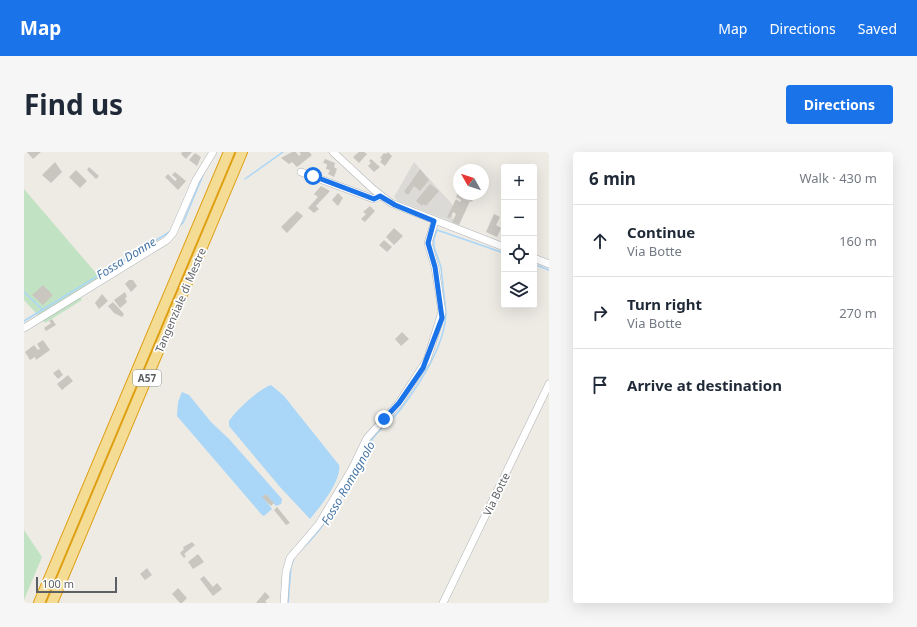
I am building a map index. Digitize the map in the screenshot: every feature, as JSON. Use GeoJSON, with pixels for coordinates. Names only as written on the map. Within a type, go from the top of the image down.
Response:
{"type":"FeatureCollection","features":[{"type":"Feature","properties":{"kind":"highway","name":"Tangenziale di Mestre"},"geometry":{"type":"LineString","coordinates":[[39,603],[229,152]]}},
{"type":"Feature","properties":{"kind":"highway","name":"Tangenziale di Mestre"},"geometry":{"type":"LineString","coordinates":[[52,603],[242,152]]}},
{"type":"Feature","properties":{"kind":"street"},"geometry":{"type":"LineString","coordinates":[[24,328],[167,240],[173,233],[199,173],[213,152]]}},
{"type":"Feature","properties":{"kind":"street"},"geometry":{"type":"LineString","coordinates":[[333,152],[380,196],[395,205],[501,246]]}},
{"type":"Feature","properties":{"kind":"street"},"geometry":{"type":"LineString","coordinates":[[301,172],[374,199],[380,196]]}},
{"type":"Feature","properties":{"kind":"street"},"geometry":{"type":"LineString","coordinates":[[284,603],[286,572],[290,558],[319,524],[352,470],[367,438],[399,403],[423,368],[429,354],[442,312],[435,267],[428,243],[434,221]]}},
{"type":"Feature","properties":{"kind":"street"},"geometry":{"type":"LineString","coordinates":[[537,259],[549,264]]}},
{"type":"Feature","properties":{"kind":"street","name":"Via Botte"},"geometry":{"type":"LineString","coordinates":[[442,603],[549,384]]}},
{"type":"Feature","properties":{"kind":"shaded area"},"geometry":{"type":"Polygon","coordinates":[[[414,162],[452,204],[453,222],[398,201],[394,197],[414,162]]]}},
{"type":"Feature","properties":{"kind":"green space"},"geometry":{"type":"Polygon","coordinates":[[[24,189],[101,279],[78,294],[82,300],[45,323],[24,300],[24,189]]]}},
{"type":"Feature","properties":{"kind":"green space"},"geometry":{"type":"Polygon","coordinates":[[[24,530],[42,557],[24,600],[24,530]]]}},
{"type":"Feature","properties":{"kind":"water"},"geometry":{"type":"Polygon","coordinates":[[[271,385],[284,396],[339,465],[339,471],[334,486],[310,519],[280,487],[229,426],[229,421],[232,416],[242,406],[254,395],[271,385]]]}},
{"type":"Feature","properties":{"kind":"water"},"geometry":{"type":"Polygon","coordinates":[[[182,392],[189,395],[211,422],[229,439],[282,499],[281,504],[276,506],[266,494],[263,497],[272,509],[264,516],[262,515],[177,416],[178,402],[182,392]]]}},
{"type":"Feature","properties":{"kind":"building"},"geometry":{"type":"Polygon","coordinates":[[[27,152],[41,152],[33,159],[27,152]]]}},
{"type":"Feature","properties":{"kind":"building"},"geometry":{"type":"Polygon","coordinates":[[[182,152],[192,152],[186,159],[181,154],[182,152]]]}},
{"type":"Feature","properties":{"kind":"building"},"geometry":{"type":"Polygon","coordinates":[[[292,152],[296,152],[299,156],[301,154],[299,152],[309,152],[312,155],[297,167],[292,162],[289,164],[281,158],[292,152]]]}},
{"type":"Feature","properties":{"kind":"building"},"geometry":{"type":"Polygon","coordinates":[[[359,152],[364,152],[367,154],[359,163],[353,157],[359,152]]]}},
{"type":"Feature","properties":{"kind":"building"},"geometry":{"type":"Polygon","coordinates":[[[388,152],[392,156],[385,166],[380,162],[382,159],[380,158],[384,153],[386,154],[388,152]]]}},
{"type":"Feature","properties":{"kind":"building"},"geometry":{"type":"Polygon","coordinates":[[[195,153],[201,157],[197,166],[189,160],[195,153]]]}},
{"type":"Feature","properties":{"kind":"building"},"geometry":{"type":"Polygon","coordinates":[[[325,159],[335,163],[334,167],[337,169],[334,177],[328,174],[330,170],[326,169],[327,164],[323,163],[325,159]]]}},
{"type":"Feature","properties":{"kind":"building"},"geometry":{"type":"Polygon","coordinates":[[[371,159],[380,167],[374,172],[368,166],[371,163],[369,161],[371,159]]]}},
{"type":"Feature","properties":{"kind":"building"},"geometry":{"type":"Polygon","coordinates":[[[55,162],[62,172],[51,183],[42,175],[55,162]]]}},
{"type":"Feature","properties":{"kind":"building"},"geometry":{"type":"Polygon","coordinates":[[[89,167],[99,176],[96,179],[87,170],[89,167]]]}},
{"type":"Feature","properties":{"kind":"building"},"geometry":{"type":"Polygon","coordinates":[[[420,169],[429,180],[420,191],[414,186],[408,195],[404,192],[420,169]]]}},
{"type":"Feature","properties":{"kind":"building"},"geometry":{"type":"Polygon","coordinates":[[[76,170],[87,181],[80,188],[69,177],[76,170]]]}},
{"type":"Feature","properties":{"kind":"building"},"geometry":{"type":"Polygon","coordinates":[[[175,172],[186,181],[178,190],[165,177],[168,174],[175,181],[177,179],[172,175],[175,172]]]}},
{"type":"Feature","properties":{"kind":"building"},"geometry":{"type":"Polygon","coordinates":[[[430,184],[439,191],[426,206],[423,204],[422,206],[416,201],[430,184]]]}},
{"type":"Feature","properties":{"kind":"building"},"geometry":{"type":"Polygon","coordinates":[[[321,186],[330,191],[316,206],[319,209],[314,213],[308,208],[318,197],[314,194],[321,186]]]}},
{"type":"Feature","properties":{"kind":"building"},"geometry":{"type":"Polygon","coordinates":[[[338,193],[343,198],[338,206],[332,200],[338,193]]]}},
{"type":"Feature","properties":{"kind":"building"},"geometry":{"type":"Polygon","coordinates":[[[456,200],[460,202],[461,200],[473,200],[472,202],[470,201],[459,225],[452,222],[456,214],[453,212],[450,218],[447,217],[456,200]]]}},
{"type":"Feature","properties":{"kind":"building"},"geometry":{"type":"Polygon","coordinates":[[[370,206],[375,211],[365,222],[361,219],[366,214],[363,212],[370,206]]]}},
{"type":"Feature","properties":{"kind":"building"},"geometry":{"type":"Polygon","coordinates":[[[297,211],[303,216],[287,233],[281,227],[297,211]]]}},
{"type":"Feature","properties":{"kind":"building"},"geometry":{"type":"Polygon","coordinates":[[[494,214],[500,217],[496,225],[501,228],[497,237],[486,232],[494,214]]]}},
{"type":"Feature","properties":{"kind":"building"},"geometry":{"type":"Polygon","coordinates":[[[394,228],[403,236],[394,245],[386,237],[394,228]]]}},
{"type":"Feature","properties":{"kind":"building"},"geometry":{"type":"Polygon","coordinates":[[[384,240],[392,247],[387,252],[379,245],[384,240]]]}},
{"type":"Feature","properties":{"kind":"building"},"geometry":{"type":"Polygon","coordinates":[[[129,280],[133,280],[137,286],[131,292],[125,284],[129,280]]]}},
{"type":"Feature","properties":{"kind":"building"},"geometry":{"type":"Polygon","coordinates":[[[43,285],[53,295],[43,305],[32,295],[43,285]]]}},
{"type":"Feature","properties":{"kind":"building"},"geometry":{"type":"Polygon","coordinates":[[[125,292],[127,302],[120,308],[114,300],[125,292]]]}},
{"type":"Feature","properties":{"kind":"building"},"geometry":{"type":"Polygon","coordinates":[[[102,294],[108,301],[99,309],[95,303],[102,294]]]}},
{"type":"Feature","properties":{"kind":"building"},"geometry":{"type":"Polygon","coordinates":[[[113,302],[124,314],[122,317],[114,313],[108,306],[113,302]]]}},
{"type":"Feature","properties":{"kind":"building"},"geometry":{"type":"Polygon","coordinates":[[[52,319],[56,325],[46,331],[44,328],[51,323],[49,321],[52,319]]]}},
{"type":"Feature","properties":{"kind":"building"},"geometry":{"type":"Polygon","coordinates":[[[402,332],[409,339],[401,346],[395,339],[402,332]]]}},
{"type":"Feature","properties":{"kind":"building"},"geometry":{"type":"Polygon","coordinates":[[[43,340],[50,350],[36,360],[35,357],[30,360],[25,352],[34,345],[38,350],[40,349],[37,344],[43,340]]]}},
{"type":"Feature","properties":{"kind":"building"},"geometry":{"type":"Polygon","coordinates":[[[59,369],[63,375],[58,379],[53,373],[59,369]]]}},
{"type":"Feature","properties":{"kind":"building"},"geometry":{"type":"Polygon","coordinates":[[[68,375],[73,381],[62,390],[57,384],[68,375]]]}},
{"type":"Feature","properties":{"kind":"building"},"geometry":{"type":"Polygon","coordinates":[[[266,494],[274,503],[271,506],[262,497],[266,494]]]}},
{"type":"Feature","properties":{"kind":"building"},"geometry":{"type":"Polygon","coordinates":[[[277,507],[290,523],[286,525],[274,510],[277,507]]]}},
{"type":"Feature","properties":{"kind":"building"},"geometry":{"type":"Polygon","coordinates":[[[192,542],[195,545],[184,554],[186,556],[184,558],[180,553],[184,549],[183,547],[192,542]]]}},
{"type":"Feature","properties":{"kind":"building"},"geometry":{"type":"Polygon","coordinates":[[[198,554],[204,562],[193,569],[188,562],[198,554]]]}},
{"type":"Feature","properties":{"kind":"building"},"geometry":{"type":"Polygon","coordinates":[[[147,568],[152,575],[145,580],[140,574],[147,568]]]}},
{"type":"Feature","properties":{"kind":"building"},"geometry":{"type":"Polygon","coordinates":[[[204,576],[213,587],[217,583],[222,589],[213,596],[200,579],[204,576]]]}},
{"type":"Feature","properties":{"kind":"building"},"geometry":{"type":"Polygon","coordinates":[[[178,588],[187,598],[182,603],[180,603],[172,594],[178,588]]]}},
{"type":"Feature","properties":{"kind":"building"},"geometry":{"type":"Polygon","coordinates":[[[265,592],[270,597],[265,601],[267,603],[256,603],[265,592]]]}},
{"type":"Feature","properties":{"kind":"waterway","name":"Fossa Donne"},"geometry":{"type":"LineString","coordinates":[[245,179],[283,152]]}},
{"type":"Feature","properties":{"kind":"waterway","name":"Fossa Donne"},"geometry":{"type":"LineString","coordinates":[[179,226],[183,223],[203,175]]}},
{"type":"Feature","properties":{"kind":"waterway","name":"Fosso Romagnolo"},"geometry":{"type":"LineString","coordinates":[[301,550],[310,541],[333,511],[353,477],[371,441],[407,400],[423,377],[436,351],[445,325],[446,313],[441,267],[434,247],[434,239],[437,230],[501,252]]}},
{"type":"Feature","properties":{"kind":"waterway","name":"Fossa Donne"},"geometry":{"type":"LineString","coordinates":[[24,321],[171,231]]}},
{"type":"Feature","properties":{"kind":"waterway","name":"Fosso Romagnolo"},"geometry":{"type":"LineString","coordinates":[[537,265],[549,270]]}},
{"type":"Feature","properties":{"kind":"waterway"},"geometry":{"type":"LineString","coordinates":[[24,292],[43,310]]}},
{"type":"Feature","properties":{"kind":"waterway","name":"Fosso Romagnolo"},"geometry":{"type":"LineString","coordinates":[[288,603],[291,567],[294,558]]}},
{"type":"Feature","properties":{"kind":"route"},"geometry":{"type":"LineString","coordinates":[[313,176],[374,199],[380,196],[403,209],[434,221],[428,243],[435,267],[442,318],[423,368],[399,403],[384,419]]}}]}
